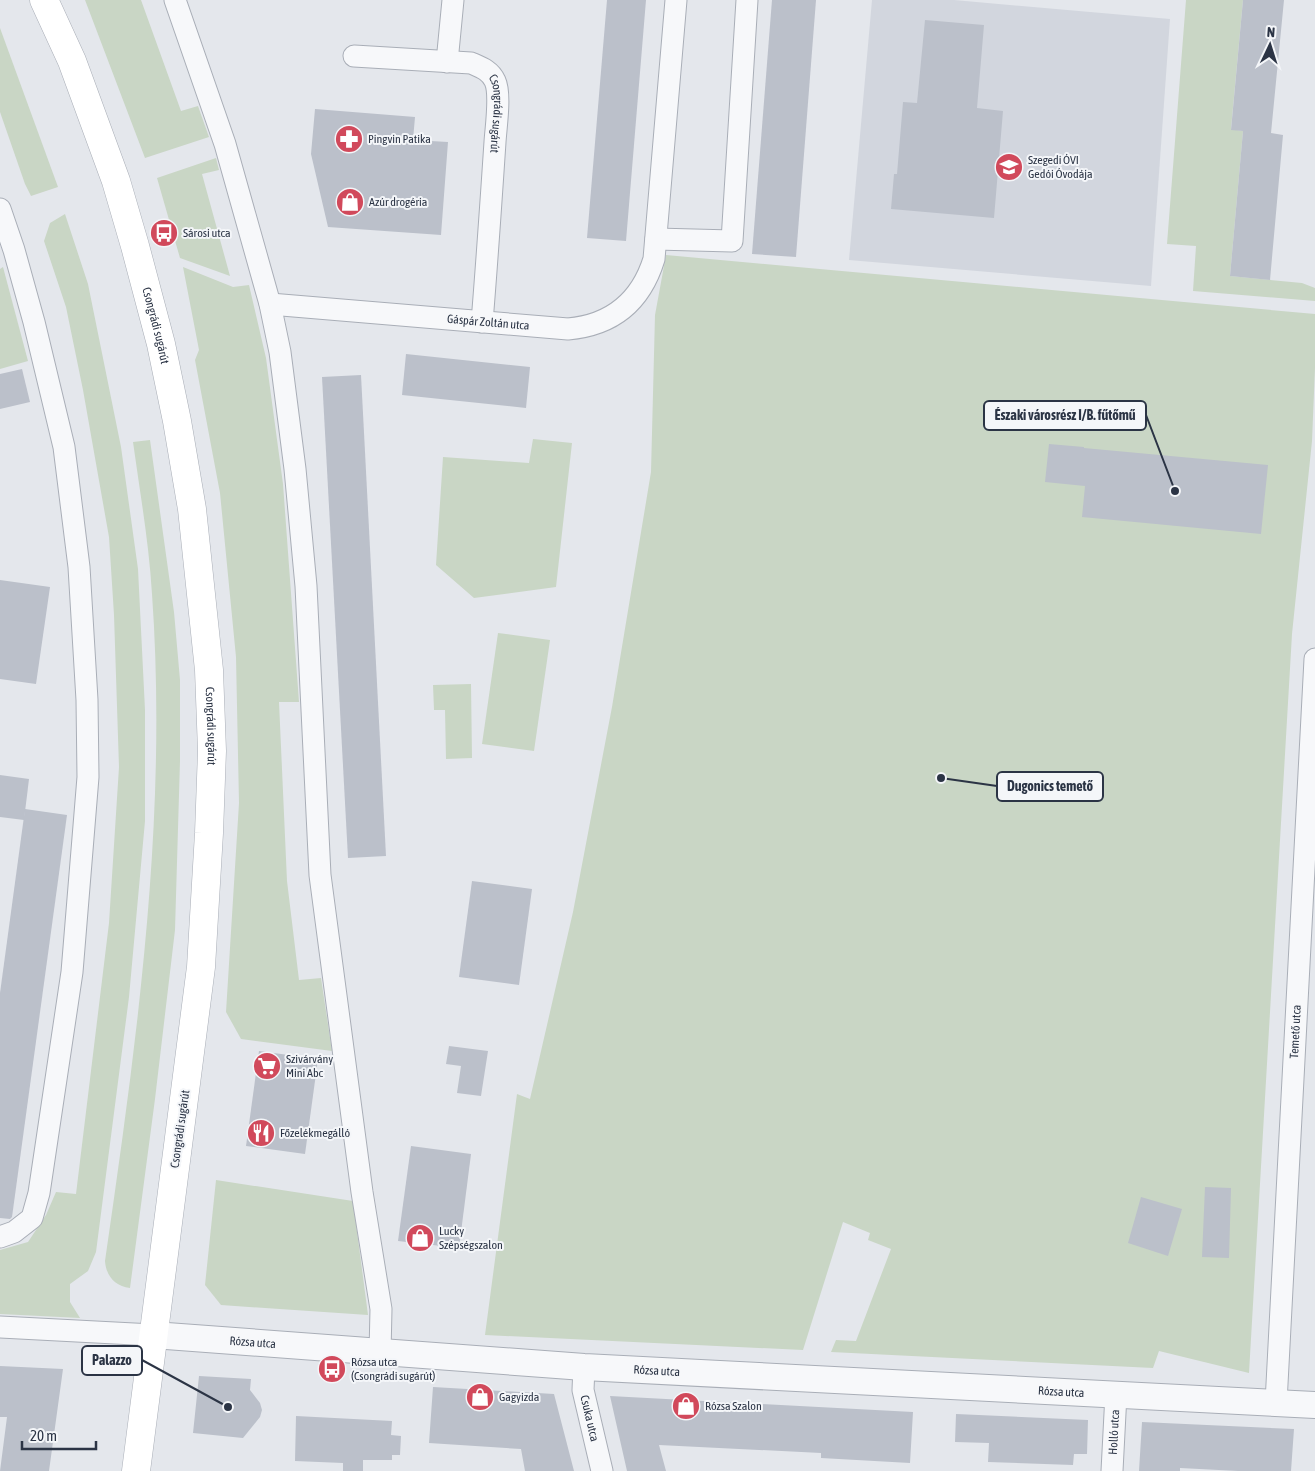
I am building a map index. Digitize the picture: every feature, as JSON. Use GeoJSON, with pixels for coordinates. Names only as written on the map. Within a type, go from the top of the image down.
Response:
{"type":"FeatureCollection","features":[{"type":"Feature","properties":{"kind":"main road","name":"Csongrádi sugárút"},"geometry":{"type":"LineString","coordinates":[[44,0],[72,61],[116,181],[161,344],[177,421],[192,509],[210,670],[212,751],[201,967],[136,1471]]}},
{"type":"Feature","properties":{"kind":"street"},"geometry":{"type":"LineString","coordinates":[[175,0],[224,144],[270,304],[280,352],[295,469],[306,586],[320,875],[362,1192],[382,1309],[380,1353]]}},
{"type":"Feature","properties":{"kind":"street"},"geometry":{"type":"LineString","coordinates":[[447,62],[453,0]]}},
{"type":"Feature","properties":{"kind":"street","name":"Gáspár Zoltán utca"},"geometry":{"type":"LineString","coordinates":[[270,304],[568,329],[582,328],[607,319],[631,302],[641,289],[651,266],[656,239],[676,0]]}},
{"type":"Feature","properties":{"kind":"street"},"geometry":{"type":"LineString","coordinates":[[656,239],[732,242],[747,0]]}},
{"type":"Feature","properties":{"kind":"street","name":"Csongrádi sugárút"},"geometry":{"type":"LineString","coordinates":[[354,56],[471,63],[487,70],[495,81],[497,92],[490,237],[482,322]]}},
{"type":"Feature","properties":{"kind":"street"},"geometry":{"type":"LineString","coordinates":[[0,209],[14,250],[34,322],[64,447],[78,567],[87,700],[88,777],[72,972],[39,1193],[32,1218],[14,1232],[0,1237]]}},
{"type":"Feature","properties":{"kind":"street","name":"Temető utca"},"geometry":{"type":"LineString","coordinates":[[1276,1403],[1309,879],[1315,660]]}},
{"type":"Feature","properties":{"kind":"street","name":"Rózsa utca"},"geometry":{"type":"LineString","coordinates":[[0,1328],[153,1335],[584,1367],[1315,1405]]}},
{"type":"Feature","properties":{"kind":"street","name":"Csuka utca"},"geometry":{"type":"LineString","coordinates":[[584,1367],[583,1390],[602,1471]]}},
{"type":"Feature","properties":{"kind":"street","name":"Holló utca"},"geometry":{"type":"LineString","coordinates":[[1112,1471],[1116,1394]]}},
{"type":"Feature","properties":{"kind":"shaded area","name":"Szegedi ÓVI Gedói Óvodája"},"geometry":{"type":"Polygon","coordinates":[[[872,0],[954,0],[1170,19],[1151,286],[849,260],[872,0]]]}},
{"type":"Feature","properties":{"kind":"green space"},"geometry":{"type":"Polygon","coordinates":[[[85,0],[141,0],[181,111],[198,106],[209,137],[145,158],[85,0]]]}},
{"type":"Feature","properties":{"kind":"green space"},"geometry":{"type":"Polygon","coordinates":[[[1186,0],[1243,0],[1231,129],[1243,131],[1230,276],[1302,283],[1315,288],[1315,301],[1193,291],[1196,246],[1167,244],[1186,0]]]}},
{"type":"Feature","properties":{"kind":"green space"},"geometry":{"type":"Polygon","coordinates":[[[0,28],[58,187],[31,196],[0,112],[0,28]]]}},
{"type":"Feature","properties":{"kind":"green space"},"geometry":{"type":"Polygon","coordinates":[[[216,158],[219,170],[202,174],[230,276],[180,258],[157,178],[216,158]]]}},
{"type":"Feature","properties":{"kind":"green space"},"geometry":{"type":"Polygon","coordinates":[[[65,214],[88,284],[121,447],[138,569],[145,710],[145,821],[129,997],[96,1252],[88,1271],[70,1284],[70,1302],[80,1318],[0,1314],[0,1250],[28,1242],[46,1215],[56,1192],[76,1194],[109,923],[119,767],[114,615],[109,537],[66,307],[44,241],[50,223],[65,214]]]}},
{"type":"Feature","properties":{"kind":"green space"},"geometry":{"type":"Polygon","coordinates":[[[666,255],[1315,314],[1312,441],[1292,634],[1249,1373],[1159,1351],[1153,1368],[831,1352],[836,1340],[856,1341],[891,1249],[868,1240],[870,1233],[843,1222],[803,1350],[485,1335],[517,1094],[530,1099],[573,912],[612,707],[651,472],[655,315],[666,255]]]}},
{"type":"Feature","properties":{"kind":"green space"},"geometry":{"type":"Polygon","coordinates":[[[3,267],[28,361],[0,369],[0,269],[3,267]]]}},
{"type":"Feature","properties":{"kind":"green space"},"geometry":{"type":"Polygon","coordinates":[[[183,267],[233,287],[249,285],[266,358],[283,484],[299,702],[279,702],[287,881],[299,980],[321,978],[332,1051],[241,1039],[226,1012],[239,803],[236,657],[220,493],[195,360],[199,350],[183,267]]]}},
{"type":"Feature","properties":{"kind":"green space"},"geometry":{"type":"Polygon","coordinates":[[[533,439],[572,443],[556,587],[474,598],[436,565],[443,457],[529,463],[533,439]]]}},
{"type":"Feature","properties":{"kind":"green space"},"geometry":{"type":"Polygon","coordinates":[[[150,440],[174,612],[180,680],[180,761],[175,930],[130,1288],[116,1283],[109,1276],[105,1261],[138,1012],[153,845],[156,762],[156,678],[152,594],[147,537],[133,442],[150,440]]]}},
{"type":"Feature","properties":{"kind":"green space"},"geometry":{"type":"Polygon","coordinates":[[[498,633],[550,640],[534,751],[482,744],[498,633]]]}},
{"type":"Feature","properties":{"kind":"green space"},"geometry":{"type":"Polygon","coordinates":[[[471,684],[472,758],[446,759],[445,710],[434,710],[433,685],[471,684]]]}},
{"type":"Feature","properties":{"kind":"green space"},"geometry":{"type":"Polygon","coordinates":[[[216,1180],[353,1201],[368,1315],[221,1305],[205,1285],[216,1180]]]}},
{"type":"Feature","properties":{"kind":"building"},"geometry":{"type":"Polygon","coordinates":[[[607,0],[646,0],[626,241],[587,238],[607,0]]]}},
{"type":"Feature","properties":{"kind":"building"},"geometry":{"type":"Polygon","coordinates":[[[772,0],[816,0],[796,257],[752,254],[772,0]]]}},
{"type":"Feature","properties":{"kind":"building"},"geometry":{"type":"Polygon","coordinates":[[[1243,0],[1284,0],[1271,133],[1283,135],[1270,280],[1230,276],[1243,131],[1231,130],[1243,0]]]}},
{"type":"Feature","properties":{"kind":"building"},"geometry":{"type":"Polygon","coordinates":[[[925,20],[984,25],[977,108],[1003,111],[994,218],[891,209],[894,174],[897,174],[903,102],[917,103],[925,20]]]}},
{"type":"Feature","properties":{"kind":"building"},"geometry":{"type":"Polygon","coordinates":[[[315,109],[415,117],[413,140],[448,142],[441,235],[328,227],[311,154],[315,109]]]}},
{"type":"Feature","properties":{"kind":"building"},"geometry":{"type":"Polygon","coordinates":[[[406,354],[530,367],[526,408],[402,395],[406,354]]]}},
{"type":"Feature","properties":{"kind":"building"},"geometry":{"type":"Polygon","coordinates":[[[22,369],[30,402],[0,409],[0,374],[22,369]]]}},
{"type":"Feature","properties":{"kind":"building"},"geometry":{"type":"Polygon","coordinates":[[[361,375],[386,856],[348,858],[322,377],[361,375]]]}},
{"type":"Feature","properties":{"kind":"building"},"geometry":{"type":"Polygon","coordinates":[[[1049,444],[1268,465],[1261,534],[1082,517],[1085,486],[1045,482],[1049,444]]]}},
{"type":"Feature","properties":{"kind":"building"},"geometry":{"type":"Polygon","coordinates":[[[0,580],[50,587],[36,684],[0,679],[0,580]]]}},
{"type":"Feature","properties":{"kind":"building"},"geometry":{"type":"Polygon","coordinates":[[[0,775],[29,779],[24,820],[0,817],[0,775]]]}},
{"type":"Feature","properties":{"kind":"building"},"geometry":{"type":"Polygon","coordinates":[[[25,809],[67,815],[12,1217],[10,1219],[0,1218],[0,993],[25,809]]]}},
{"type":"Feature","properties":{"kind":"building"},"geometry":{"type":"Polygon","coordinates":[[[472,881],[532,889],[519,985],[459,977],[472,881]]]}},
{"type":"Feature","properties":{"kind":"building"},"geometry":{"type":"Polygon","coordinates":[[[449,1046],[488,1051],[481,1096],[457,1093],[461,1066],[446,1064],[449,1046]]]}},
{"type":"Feature","properties":{"kind":"building"},"geometry":{"type":"Polygon","coordinates":[[[259,1051],[318,1059],[305,1154],[246,1146],[259,1051]]]}},
{"type":"Feature","properties":{"kind":"building"},"geometry":{"type":"Polygon","coordinates":[[[411,1146],[471,1154],[459,1248],[398,1241],[411,1146]]]}},
{"type":"Feature","properties":{"kind":"building"},"geometry":{"type":"Polygon","coordinates":[[[1205,1187],[1231,1188],[1229,1258],[1202,1257],[1205,1187]]]}},
{"type":"Feature","properties":{"kind":"building"},"geometry":{"type":"Polygon","coordinates":[[[1141,1197],[1182,1209],[1168,1256],[1128,1243],[1141,1197]]]}},
{"type":"Feature","properties":{"kind":"building"},"geometry":{"type":"Polygon","coordinates":[[[0,1366],[63,1369],[49,1471],[0,1471],[7,1417],[0,1417],[0,1366]]]}},
{"type":"Feature","properties":{"kind":"building"},"geometry":{"type":"Polygon","coordinates":[[[199,1376],[251,1379],[250,1390],[260,1403],[262,1410],[260,1417],[243,1438],[193,1433],[199,1376]]]}},
{"type":"Feature","properties":{"kind":"building"},"geometry":{"type":"Polygon","coordinates":[[[433,1387],[554,1394],[574,1471],[525,1471],[521,1449],[429,1443],[433,1387]]]}},
{"type":"Feature","properties":{"kind":"building"},"geometry":{"type":"Polygon","coordinates":[[[610,1396],[913,1412],[910,1463],[821,1458],[821,1453],[659,1445],[666,1471],[627,1471],[610,1396]]]}},
{"type":"Feature","properties":{"kind":"building"},"geometry":{"type":"Polygon","coordinates":[[[956,1414],[1088,1420],[1087,1454],[1074,1454],[1073,1465],[988,1462],[989,1443],[955,1442],[956,1414]]]}},
{"type":"Feature","properties":{"kind":"building"},"geometry":{"type":"Polygon","coordinates":[[[296,1416],[392,1421],[391,1435],[401,1436],[400,1455],[392,1455],[392,1460],[363,1460],[363,1471],[343,1471],[343,1463],[295,1461],[296,1416]]]}},
{"type":"Feature","properties":{"kind":"building"},"geometry":{"type":"Polygon","coordinates":[[[1142,1422],[1294,1429],[1291,1471],[1180,1468],[1180,1471],[1139,1471],[1142,1422]]]}},
{"type":"Feature","properties":{"kind":"place","name":"Pingvin Patika"},"geometry":{"type":"Point","coordinates":[349,139]}},
{"type":"Feature","properties":{"kind":"place","name":"Szegedi ÓVI Gedói Óvodája"},"geometry":{"type":"Point","coordinates":[1009,167]}},
{"type":"Feature","properties":{"kind":"place","name":"Azúr drogéria"},"geometry":{"type":"Point","coordinates":[350,202]}},
{"type":"Feature","properties":{"kind":"place","name":"Sárosi utca"},"geometry":{"type":"Point","coordinates":[164,233]}},
{"type":"Feature","properties":{"kind":"place","name":"Északi városrész I/B. fűtőmű"},"geometry":{"type":"Point","coordinates":[1175,491]}},
{"type":"Feature","properties":{"kind":"place","name":"Dugonics temető"},"geometry":{"type":"Point","coordinates":[941,778]}},
{"type":"Feature","properties":{"kind":"place","name":"Szivárvány Mini Abc"},"geometry":{"type":"Point","coordinates":[267,1066]}},
{"type":"Feature","properties":{"kind":"place","name":"Főzelékmegálló"},"geometry":{"type":"Point","coordinates":[261,1133]}},
{"type":"Feature","properties":{"kind":"place","name":"Lucky Szépségszalon"},"geometry":{"type":"Point","coordinates":[420,1238]}},
{"type":"Feature","properties":{"kind":"place","name":"Rózsa utca (Csongrádi sugárút)"},"geometry":{"type":"Point","coordinates":[332,1369]}},
{"type":"Feature","properties":{"kind":"place","name":"Gagyizda"},"geometry":{"type":"Point","coordinates":[480,1397]}},
{"type":"Feature","properties":{"kind":"place","name":"Rózsa Szalon"},"geometry":{"type":"Point","coordinates":[686,1406]}},
{"type":"Feature","properties":{"kind":"place","name":"Palazzo"},"geometry":{"type":"Point","coordinates":[228,1407]}}]}
